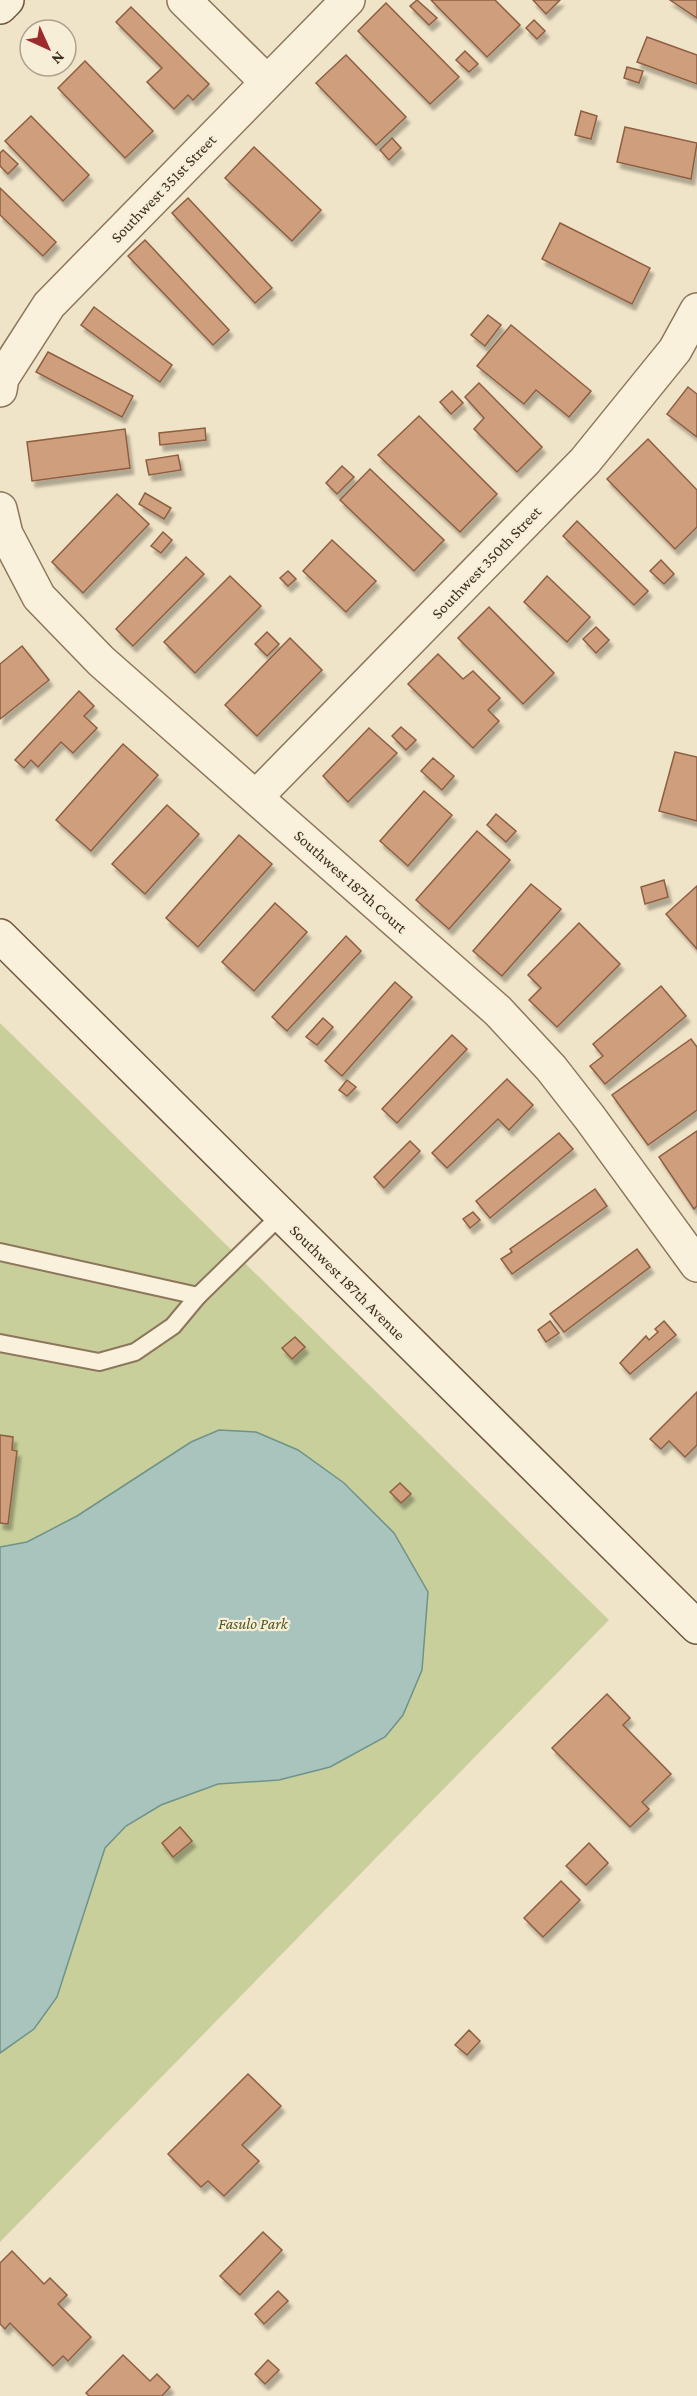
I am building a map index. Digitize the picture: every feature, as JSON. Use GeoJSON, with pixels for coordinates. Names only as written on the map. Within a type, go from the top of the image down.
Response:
{"type":"FeatureCollection","features":[{"type":"Feature","properties":{"kind":"street"},"geometry":{"type":"LineString","coordinates":[[0,6],[7,0]]}},
{"type":"Feature","properties":{"kind":"street"},"geometry":{"type":"LineString","coordinates":[[184,0],[267,82]]}},
{"type":"Feature","properties":{"kind":"street","name":"Southwest 351st Street"},"geometry":{"type":"LineString","coordinates":[[0,390],[2,378],[49,305],[348,0]]}},
{"type":"Feature","properties":{"kind":"street","name":"Southwest 350th Street"},"geometry":{"type":"LineString","coordinates":[[256,797],[585,461],[675,350],[697,310]]}},
{"type":"Feature","properties":{"kind":"street","name":"Southwest 187th Court"},"geometry":{"type":"LineString","coordinates":[[0,509],[6,534],[39,597],[101,661],[505,1019],[551,1068],[697,1265]]}},
{"type":"Feature","properties":{"kind":"street","name":"Southwest 187th Avenue"},"geometry":{"type":"LineString","coordinates":[[0,936],[697,1627]]}},
{"type":"Feature","properties":{"kind":"lane"},"geometry":{"type":"LineString","coordinates":[[0,1343],[99,1362],[135,1352],[173,1326],[198,1296],[281,1215]]}},
{"type":"Feature","properties":{"kind":"lane"},"geometry":{"type":"LineString","coordinates":[[0,1252],[198,1296]]}},
{"type":"Feature","properties":{"kind":"green space","name":"Fasulo Park"},"geometry":{"type":"Polygon","coordinates":[[[0,1023],[609,1620],[0,2242],[0,1023]]]}},
{"type":"Feature","properties":{"kind":"water"},"geometry":{"type":"Polygon","coordinates":[[[219,1430],[256,1432],[298,1450],[344,1483],[394,1533],[428,1592],[422,1670],[403,1715],[385,1737],[330,1767],[279,1780],[218,1784],[161,1805],[126,1826],[105,1848],[57,1997],[34,2029],[0,2053],[0,1547],[27,1542],[77,1516],[191,1442],[219,1430]]]}},
{"type":"Feature","properties":{"kind":"building"},"geometry":{"type":"Polygon","coordinates":[[[417,0],[437,18],[429,25],[410,6],[417,0]]]}},
{"type":"Feature","properties":{"kind":"building"},"geometry":{"type":"Polygon","coordinates":[[[431,0],[495,0],[520,25],[487,57],[431,0]]]}},
{"type":"Feature","properties":{"kind":"building"},"geometry":{"type":"Polygon","coordinates":[[[533,0],[560,0],[546,14],[533,0]]]}},
{"type":"Feature","properties":{"kind":"building"},"geometry":{"type":"Polygon","coordinates":[[[670,0],[697,0],[697,18],[670,0]]]}},
{"type":"Feature","properties":{"kind":"building"},"geometry":{"type":"Polygon","coordinates":[[[386,3],[459,77],[430,104],[358,31],[386,3]]]}},
{"type":"Feature","properties":{"kind":"building"},"geometry":{"type":"Polygon","coordinates":[[[131,7],[209,84],[193,100],[188,95],[174,109],[147,82],[162,68],[116,22],[131,7]]]}},
{"type":"Feature","properties":{"kind":"building"},"geometry":{"type":"Polygon","coordinates":[[[534,20],[545,31],[537,39],[526,28],[534,20]]]}},
{"type":"Feature","properties":{"kind":"building"},"geometry":{"type":"Polygon","coordinates":[[[647,37],[697,55],[697,84],[637,62],[647,37]]]}},
{"type":"Feature","properties":{"kind":"building"},"geometry":{"type":"Polygon","coordinates":[[[465,51],[478,64],[469,72],[456,60],[465,51]]]}},
{"type":"Feature","properties":{"kind":"building"},"geometry":{"type":"Polygon","coordinates":[[[346,55],[406,117],[376,145],[316,83],[346,55]]]}},
{"type":"Feature","properties":{"kind":"building"},"geometry":{"type":"Polygon","coordinates":[[[85,61],[153,131],[125,158],[58,88],[68,78],[78,78],[78,68],[85,61]]]}},
{"type":"Feature","properties":{"kind":"building"},"geometry":{"type":"Polygon","coordinates":[[[627,67],[643,71],[639,83],[624,78],[627,67]]]}},
{"type":"Feature","properties":{"kind":"building"},"geometry":{"type":"Polygon","coordinates":[[[581,111],[597,116],[591,139],[575,135],[581,111]]]}},
{"type":"Feature","properties":{"kind":"building"},"geometry":{"type":"Polygon","coordinates":[[[31,116],[89,175],[63,201],[5,141],[31,116]]]}},
{"type":"Feature","properties":{"kind":"building"},"geometry":{"type":"Polygon","coordinates":[[[625,127],[697,143],[691,179],[617,162],[625,127]]]}},
{"type":"Feature","properties":{"kind":"building"},"geometry":{"type":"Polygon","coordinates":[[[392,138],[401,148],[389,160],[380,150],[392,138]]]}},
{"type":"Feature","properties":{"kind":"building"},"geometry":{"type":"Polygon","coordinates":[[[254,147],[321,210],[292,241],[225,178],[254,147]]]}},
{"type":"Feature","properties":{"kind":"building"},"geometry":{"type":"Polygon","coordinates":[[[3,150],[18,164],[8,174],[0,166],[0,153],[3,150]]]}},
{"type":"Feature","properties":{"kind":"building"},"geometry":{"type":"Polygon","coordinates":[[[0,188],[56,242],[43,256],[0,215],[0,188]]]}},
{"type":"Feature","properties":{"kind":"building"},"geometry":{"type":"Polygon","coordinates":[[[188,198],[272,288],[255,303],[172,213],[188,198]]]}},
{"type":"Feature","properties":{"kind":"building"},"geometry":{"type":"Polygon","coordinates":[[[560,223],[650,268],[632,304],[542,259],[560,223]]]}},
{"type":"Feature","properties":{"kind":"building"},"geometry":{"type":"Polygon","coordinates":[[[145,240],[229,330],[213,345],[128,256],[145,240]]]}},
{"type":"Feature","properties":{"kind":"building"},"geometry":{"type":"Polygon","coordinates":[[[94,307],[172,365],[160,382],[81,325],[94,307]]]}},
{"type":"Feature","properties":{"kind":"building"},"geometry":{"type":"Polygon","coordinates":[[[488,315],[501,325],[485,346],[471,335],[488,315]]]}},
{"type":"Feature","properties":{"kind":"building"},"geometry":{"type":"Polygon","coordinates":[[[511,325],[591,391],[569,417],[536,390],[524,404],[477,366],[511,325]]]}},
{"type":"Feature","properties":{"kind":"building"},"geometry":{"type":"Polygon","coordinates":[[[48,352],[133,396],[122,417],[36,372],[48,352]]]}},
{"type":"Feature","properties":{"kind":"building"},"geometry":{"type":"Polygon","coordinates":[[[479,383],[542,447],[517,472],[474,429],[484,418],[465,397],[479,383]]]}},
{"type":"Feature","properties":{"kind":"building"},"geometry":{"type":"Polygon","coordinates":[[[688,387],[697,394],[697,437],[667,414],[688,387]]]}},
{"type":"Feature","properties":{"kind":"building"},"geometry":{"type":"Polygon","coordinates":[[[452,391],[463,403],[451,414],[440,402],[452,391]]]}},
{"type":"Feature","properties":{"kind":"building"},"geometry":{"type":"Polygon","coordinates":[[[419,416],[497,494],[460,532],[378,455],[419,416]]]}},
{"type":"Feature","properties":{"kind":"building"},"geometry":{"type":"Polygon","coordinates":[[[205,428],[206,440],[160,445],[159,433],[205,428]]]}},
{"type":"Feature","properties":{"kind":"building"},"geometry":{"type":"Polygon","coordinates":[[[125,429],[130,468],[32,481],[27,442],[125,429]]]}},
{"type":"Feature","properties":{"kind":"building"},"geometry":{"type":"Polygon","coordinates":[[[648,439],[697,490],[697,527],[675,549],[607,479],[648,439]]]}},
{"type":"Feature","properties":{"kind":"building"},"geometry":{"type":"Polygon","coordinates":[[[178,455],[181,470],[149,475],[146,460],[178,455]]]}},
{"type":"Feature","properties":{"kind":"building"},"geometry":{"type":"Polygon","coordinates":[[[342,466],[354,477],[337,494],[326,483],[342,466]]]}},
{"type":"Feature","properties":{"kind":"building"},"geometry":{"type":"Polygon","coordinates":[[[370,469],[444,540],[414,571],[340,500],[370,469]]]}},
{"type":"Feature","properties":{"kind":"building"},"geometry":{"type":"Polygon","coordinates":[[[145,493],[171,508],[164,519],[139,504],[145,493]]]}},
{"type":"Feature","properties":{"kind":"building"},"geometry":{"type":"Polygon","coordinates":[[[117,494],[149,524],[83,593],[52,562],[117,494]]]}},
{"type":"Feature","properties":{"kind":"building"},"geometry":{"type":"Polygon","coordinates":[[[577,521],[648,591],[634,605],[563,536],[577,521]]]}},
{"type":"Feature","properties":{"kind":"building"},"geometry":{"type":"Polygon","coordinates":[[[163,532],[172,540],[161,553],[151,546],[163,532]]]}},
{"type":"Feature","properties":{"kind":"building"},"geometry":{"type":"Polygon","coordinates":[[[332,540],[376,581],[346,612],[303,571],[332,540]]]}},
{"type":"Feature","properties":{"kind":"building"},"geometry":{"type":"Polygon","coordinates":[[[186,557],[204,574],[133,646],[116,629],[186,557]]]}},
{"type":"Feature","properties":{"kind":"building"},"geometry":{"type":"Polygon","coordinates":[[[661,560],[674,574],[664,584],[650,571],[661,560]]]}},
{"type":"Feature","properties":{"kind":"building"},"geometry":{"type":"Polygon","coordinates":[[[288,571],[296,579],[288,586],[280,578],[288,571]]]}},
{"type":"Feature","properties":{"kind":"building"},"geometry":{"type":"Polygon","coordinates":[[[230,576],[261,606],[195,673],[164,642],[230,576]]]}},
{"type":"Feature","properties":{"kind":"building"},"geometry":{"type":"Polygon","coordinates":[[[547,576],[590,617],[567,642],[524,602],[547,576]]]}},
{"type":"Feature","properties":{"kind":"building"},"geometry":{"type":"Polygon","coordinates":[[[489,607],[554,673],[523,704],[458,638],[489,607]]]}},
{"type":"Feature","properties":{"kind":"building"},"geometry":{"type":"Polygon","coordinates":[[[596,627],[609,640],[596,653],[583,639],[596,627]]]}},
{"type":"Feature","properties":{"kind":"building"},"geometry":{"type":"Polygon","coordinates":[[[267,632],[279,644],[267,656],[255,644],[267,632]]]}},
{"type":"Feature","properties":{"kind":"building"},"geometry":{"type":"Polygon","coordinates":[[[290,638],[322,670],[257,736],[225,705],[290,638]]]}},
{"type":"Feature","properties":{"kind":"building"},"geometry":{"type":"Polygon","coordinates":[[[22,646],[49,680],[0,719],[0,664],[22,646]]]}},
{"type":"Feature","properties":{"kind":"building"},"geometry":{"type":"Polygon","coordinates":[[[438,654],[463,679],[473,671],[500,698],[488,710],[499,721],[473,748],[408,684],[438,654]]]}},
{"type":"Feature","properties":{"kind":"building"},"geometry":{"type":"Polygon","coordinates":[[[79,691],[94,706],[84,716],[97,728],[73,753],[61,742],[38,767],[31,760],[24,768],[15,760],[79,691]]]}},
{"type":"Feature","properties":{"kind":"building"},"geometry":{"type":"Polygon","coordinates":[[[401,727],[416,740],[406,750],[392,736],[401,727]]]}},
{"type":"Feature","properties":{"kind":"building"},"geometry":{"type":"Polygon","coordinates":[[[369,728],[397,753],[348,802],[323,776],[369,728]]]}},
{"type":"Feature","properties":{"kind":"building"},"geometry":{"type":"Polygon","coordinates":[[[123,744],[158,775],[91,851],[56,820],[123,744]]]}},
{"type":"Feature","properties":{"kind":"building"},"geometry":{"type":"Polygon","coordinates":[[[675,752],[697,757],[697,821],[659,811],[675,752]]]}},
{"type":"Feature","properties":{"kind":"building"},"geometry":{"type":"Polygon","coordinates":[[[433,758],[454,776],[442,790],[421,771],[433,758]]]}},
{"type":"Feature","properties":{"kind":"building"},"geometry":{"type":"Polygon","coordinates":[[[424,791],[452,815],[408,866],[380,841],[424,791]]]}},
{"type":"Feature","properties":{"kind":"building"},"geometry":{"type":"Polygon","coordinates":[[[167,805],[199,834],[145,894],[112,864],[167,805]]]}},
{"type":"Feature","properties":{"kind":"building"},"geometry":{"type":"Polygon","coordinates":[[[496,814],[516,831],[506,842],[487,825],[496,814]]]}},
{"type":"Feature","properties":{"kind":"building"},"geometry":{"type":"Polygon","coordinates":[[[477,831],[510,860],[449,929],[416,900],[477,831]]]}},
{"type":"Feature","properties":{"kind":"building"},"geometry":{"type":"Polygon","coordinates":[[[239,835],[272,864],[198,947],[166,918],[239,835]]]}},
{"type":"Feature","properties":{"kind":"building"},"geometry":{"type":"Polygon","coordinates":[[[664,880],[668,897],[645,904],[641,887],[664,880]]]}},
{"type":"Feature","properties":{"kind":"building"},"geometry":{"type":"Polygon","coordinates":[[[531,884],[561,909],[502,976],[473,951],[531,884]]]}},
{"type":"Feature","properties":{"kind":"building"},"geometry":{"type":"Polygon","coordinates":[[[697,886],[697,949],[666,914],[697,886]]]}},
{"type":"Feature","properties":{"kind":"building"},"geometry":{"type":"Polygon","coordinates":[[[275,903],[307,932],[254,991],[222,962],[275,903]]]}},
{"type":"Feature","properties":{"kind":"building"},"geometry":{"type":"Polygon","coordinates":[[[579,923],[620,964],[557,1027],[529,1000],[541,988],[528,975],[579,923]]]}},
{"type":"Feature","properties":{"kind":"building"},"geometry":{"type":"Polygon","coordinates":[[[346,936],[361,951],[287,1031],[272,1017],[346,936]]]}},
{"type":"Feature","properties":{"kind":"building"},"geometry":{"type":"Polygon","coordinates":[[[395,982],[412,997],[342,1076],[325,1061],[395,982]]]}},
{"type":"Feature","properties":{"kind":"building"},"geometry":{"type":"Polygon","coordinates":[[[661,986],[686,1016],[605,1084],[590,1066],[603,1056],[593,1044],[661,986]]]}},
{"type":"Feature","properties":{"kind":"building"},"geometry":{"type":"Polygon","coordinates":[[[323,1018],[333,1027],[317,1045],[306,1037],[323,1018]]]}},
{"type":"Feature","properties":{"kind":"building"},"geometry":{"type":"Polygon","coordinates":[[[452,1035],[467,1049],[397,1123],[382,1109],[452,1035]]]}},
{"type":"Feature","properties":{"kind":"building"},"geometry":{"type":"Polygon","coordinates":[[[691,1039],[697,1047],[697,1110],[648,1145],[612,1095],[691,1039]]]}},
{"type":"Feature","properties":{"kind":"building"},"geometry":{"type":"Polygon","coordinates":[[[507,1079],[533,1105],[509,1130],[498,1119],[447,1168],[432,1153],[507,1079]]]}},
{"type":"Feature","properties":{"kind":"building"},"geometry":{"type":"Polygon","coordinates":[[[347,1080],[356,1087],[347,1096],[339,1090],[347,1080]]]}},
{"type":"Feature","properties":{"kind":"building"},"geometry":{"type":"Polygon","coordinates":[[[697,1131],[697,1206],[694,1209],[659,1157],[697,1131]]]}},
{"type":"Feature","properties":{"kind":"building"},"geometry":{"type":"Polygon","coordinates":[[[559,1133],[573,1149],[490,1218],[476,1201],[559,1133]]]}},
{"type":"Feature","properties":{"kind":"building"},"geometry":{"type":"Polygon","coordinates":[[[410,1141],[420,1151],[384,1188],[374,1177],[410,1141]]]}},
{"type":"Feature","properties":{"kind":"building"},"geometry":{"type":"Polygon","coordinates":[[[595,1189],[607,1206],[512,1274],[501,1259],[512,1252],[510,1249],[595,1189]]]}},
{"type":"Feature","properties":{"kind":"building"},"geometry":{"type":"Polygon","coordinates":[[[473,1212],[480,1220],[470,1228],[463,1219],[473,1212]]]}},
{"type":"Feature","properties":{"kind":"building"},"geometry":{"type":"Polygon","coordinates":[[[637,1249],[650,1267],[564,1332],[550,1314],[637,1249]]]}},
{"type":"Feature","properties":{"kind":"building"},"geometry":{"type":"Polygon","coordinates":[[[550,1321],[559,1333],[546,1342],[538,1330],[550,1321]]]}},
{"type":"Feature","properties":{"kind":"building"},"geometry":{"type":"Polygon","coordinates":[[[664,1321],[676,1335],[630,1374],[620,1363],[646,1336],[649,1340],[658,1332],[655,1329],[664,1321]]]}},
{"type":"Feature","properties":{"kind":"building"},"geometry":{"type":"Polygon","coordinates":[[[295,1337],[305,1347],[292,1359],[282,1348],[295,1337]]]}},
{"type":"Feature","properties":{"kind":"building"},"geometry":{"type":"Polygon","coordinates":[[[697,1392],[697,1445],[685,1457],[669,1441],[661,1449],[650,1439],[697,1392]]]}},
{"type":"Feature","properties":{"kind":"building"},"geometry":{"type":"Polygon","coordinates":[[[0,1435],[13,1437],[12,1450],[17,1451],[8,1524],[0,1523],[0,1435]]]}},
{"type":"Feature","properties":{"kind":"building"},"geometry":{"type":"Polygon","coordinates":[[[400,1483],[411,1494],[401,1503],[390,1492],[400,1483]]]}},
{"type":"Feature","properties":{"kind":"building"},"geometry":{"type":"Polygon","coordinates":[[[607,1694],[630,1718],[623,1725],[671,1774],[642,1802],[649,1809],[630,1827],[552,1748],[607,1694]]]}},
{"type":"Feature","properties":{"kind":"building"},"geometry":{"type":"Polygon","coordinates":[[[180,1827],[192,1841],[173,1857],[162,1843],[180,1827]]]}},
{"type":"Feature","properties":{"kind":"building"},"geometry":{"type":"Polygon","coordinates":[[[589,1843],[608,1863],[586,1885],[566,1866],[589,1843]]]}},
{"type":"Feature","properties":{"kind":"building"},"geometry":{"type":"Polygon","coordinates":[[[561,1881],[580,1900],[543,1937],[524,1918],[561,1881]]]}},
{"type":"Feature","properties":{"kind":"building"},"geometry":{"type":"Polygon","coordinates":[[[469,2030],[480,2041],[467,2055],[455,2045],[469,2030]]]}},
{"type":"Feature","properties":{"kind":"building"},"geometry":{"type":"Polygon","coordinates":[[[248,2074],[281,2106],[242,2145],[259,2161],[224,2196],[208,2181],[201,2187],[168,2154],[248,2074]]]}},
{"type":"Feature","properties":{"kind":"building"},"geometry":{"type":"Polygon","coordinates":[[[263,2232],[282,2250],[240,2295],[220,2276],[263,2232]]]}},
{"type":"Feature","properties":{"kind":"building"},"geometry":{"type":"Polygon","coordinates":[[[12,2251],[44,2284],[50,2278],[67,2295],[58,2304],[91,2337],[68,2361],[63,2356],[53,2366],[10,2323],[5,2329],[0,2324],[0,2263],[12,2251]]]}},
{"type":"Feature","properties":{"kind":"building"},"geometry":{"type":"Polygon","coordinates":[[[278,2291],[288,2301],[264,2324],[255,2314],[278,2291]]]}},
{"type":"Feature","properties":{"kind":"building"},"geometry":{"type":"Polygon","coordinates":[[[123,2355],[150,2381],[157,2374],[170,2387],[162,2396],[89,2396],[86,2393],[123,2355]]]}},
{"type":"Feature","properties":{"kind":"building"},"geometry":{"type":"Polygon","coordinates":[[[268,2360],[279,2370],[265,2384],[255,2374],[268,2360]]]}}]}
